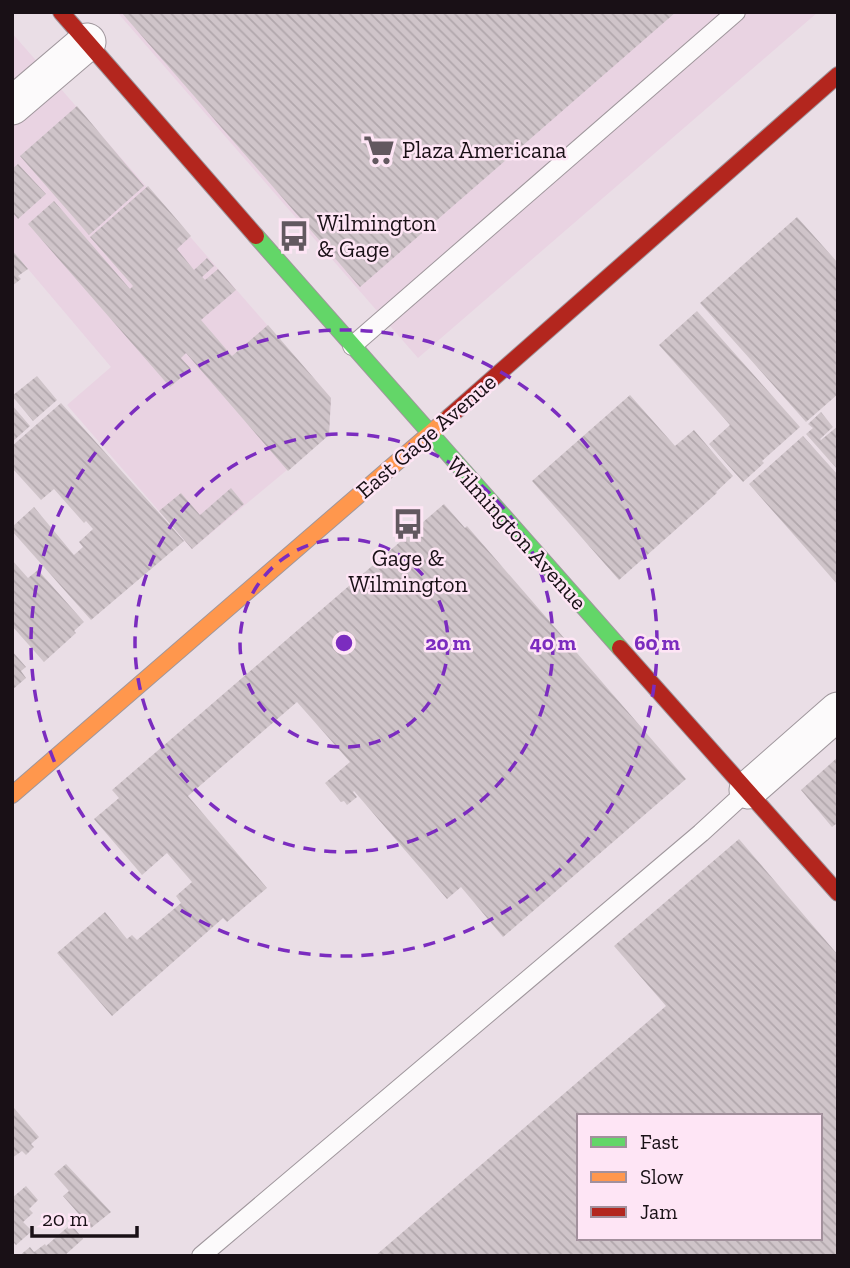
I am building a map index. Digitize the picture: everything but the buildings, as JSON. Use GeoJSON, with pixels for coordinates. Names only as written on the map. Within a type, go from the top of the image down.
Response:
{"type":"FeatureCollection","features":[{"type":"Feature","properties":{"kind":"street","name":"Wilmington Avenue"},"geometry":{"type":"LineString","coordinates":[[61,12],[429,434],[838,893]]}},
{"type":"Feature","properties":{"kind":"street"},"geometry":{"type":"LineString","coordinates":[[12,106],[87,42]]}},
{"type":"Feature","properties":{"kind":"street","name":"East Gage Avenue"},"geometry":{"type":"LineString","coordinates":[[12,794],[429,434],[838,75]]}},
{"type":"Feature","properties":{"kind":"street"},"geometry":{"type":"LineString","coordinates":[[748,790],[838,711]]}},
{"type":"Feature","properties":{"kind":"lane"},"geometry":{"type":"LineString","coordinates":[[352,346],[736,12]]}},
{"type":"Feature","properties":{"kind":"lane"},"geometry":{"type":"LineString","coordinates":[[201,1256],[748,790]]}},
{"type":"Feature","properties":{"kind":"shaded area","name":"Plaza Americana"},"geometry":{"type":"Polygon","coordinates":[[[117,12],[818,12],[418,358],[117,12]]]}},
{"type":"Feature","properties":{"kind":"shaded area"},"geometry":{"type":"Polygon","coordinates":[[[12,33],[331,398],[329,435],[192,549],[67,405],[111,367],[12,250],[12,33]]]}},
{"type":"Feature","properties":{"kind":"traffic: fast"},"geometry":{"type":"LineString","coordinates":[[256,236],[620,648]]}},
{"type":"Feature","properties":{"kind":"traffic: slow"},"geometry":{"type":"LineString","coordinates":[[12,795],[449,417]]}},
{"type":"Feature","properties":{"kind":"traffic: jam"},"geometry":{"type":"LineString","coordinates":[[61,12],[256,236]]}},
{"type":"Feature","properties":{"kind":"traffic: jam"},"geometry":{"type":"LineString","coordinates":[[449,417],[838,75]]}},
{"type":"Feature","properties":{"kind":"traffic: jam"},"geometry":{"type":"LineString","coordinates":[[620,648],[838,893]]}},
{"type":"Feature","properties":{"kind":"place","name":"Plaza Americana"},"geometry":{"type":"Point","coordinates":[379,150]}},
{"type":"Feature","properties":{"kind":"place","name":"Wilmington & Gage"},"geometry":{"type":"Point","coordinates":[294,236]}},
{"type":"Feature","properties":{"kind":"place","name":"Gage & Wilmington"},"geometry":{"type":"Point","coordinates":[408,524]}}]}
